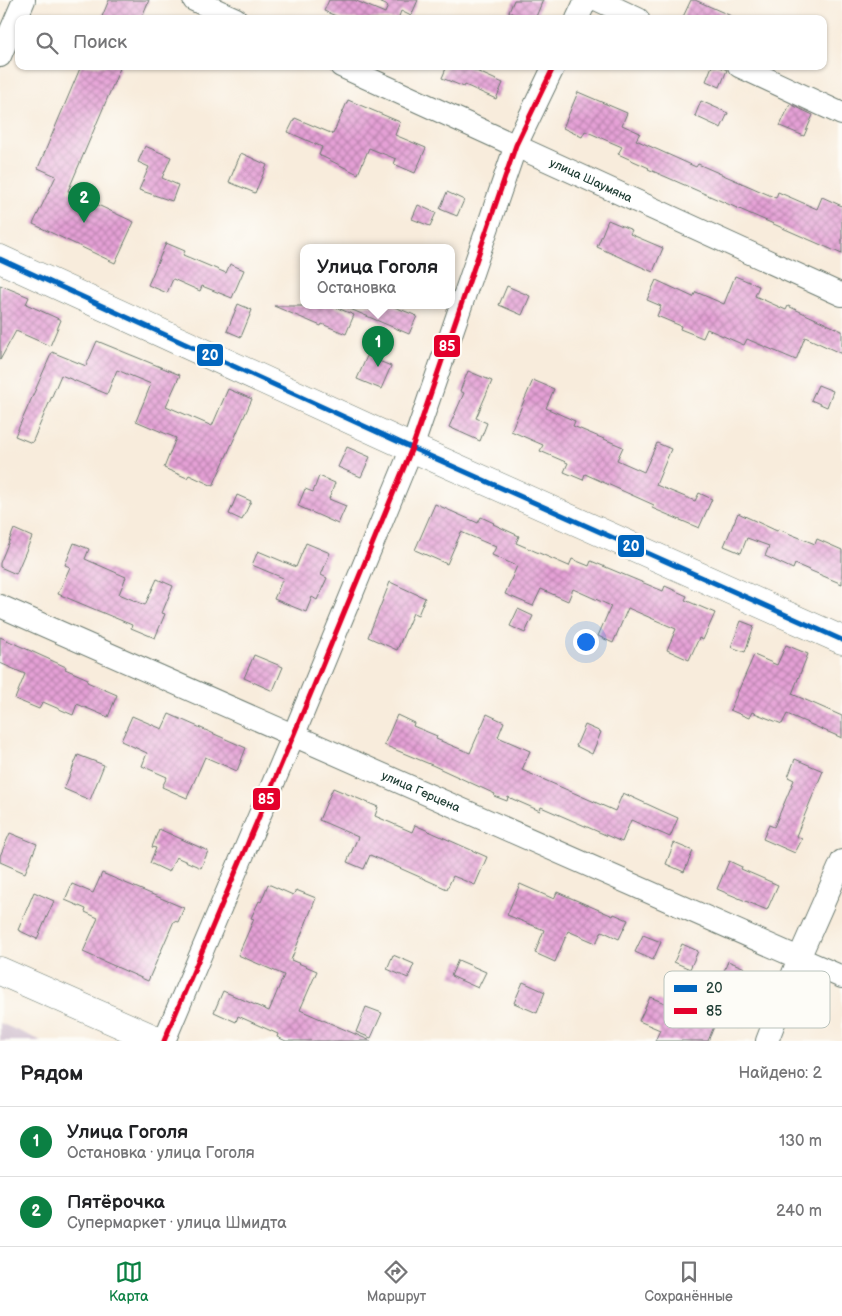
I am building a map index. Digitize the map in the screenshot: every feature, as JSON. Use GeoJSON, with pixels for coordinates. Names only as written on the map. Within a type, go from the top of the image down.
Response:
{"type":"FeatureCollection","features":[{"type":"Feature","properties":{"kind":"street"},"geometry":{"type":"LineString","coordinates":[[18,15],[24,0]]}},
{"type":"Feature","properties":{"kind":"street"},"geometry":{"type":"LineString","coordinates":[[194,0],[227,15]]}},
{"type":"Feature","properties":{"kind":"street"},"geometry":{"type":"LineString","coordinates":[[579,15],[586,0]]}},
{"type":"Feature","properties":{"kind":"street"},"geometry":{"type":"LineString","coordinates":[[598,0],[630,15]]}},
{"type":"Feature","properties":{"kind":"street"},"geometry":{"type":"LineString","coordinates":[[0,56],[15,21]]}},
{"type":"Feature","properties":{"kind":"street","name":"улица Шаумяна"},"geometry":{"type":"LineString","coordinates":[[350,70],[842,295]]}},
{"type":"Feature","properties":{"kind":"street"},"geometry":{"type":"LineString","coordinates":[[164,1041],[412,448],[516,145],[552,70]]}},
{"type":"Feature","properties":{"kind":"street"},"geometry":{"type":"LineString","coordinates":[[748,70],[842,114]]}},
{"type":"Feature","properties":{"kind":"street"},"geometry":{"type":"LineString","coordinates":[[0,259],[412,448],[842,640]]}},
{"type":"Feature","properties":{"kind":"street","name":"улица Герцена"},"geometry":{"type":"LineString","coordinates":[[0,606],[828,971]]}},
{"type":"Feature","properties":{"kind":"street"},"geometry":{"type":"LineString","coordinates":[[794,971],[842,861]]}},
{"type":"Feature","properties":{"kind":"street"},"geometry":{"type":"LineString","coordinates":[[0,971],[159,1041]]}},
{"type":"Feature","properties":{"kind":"street","name":"улица Герцена"},"geometry":{"type":"LineString","coordinates":[[830,972],[842,977]]}},
{"type":"Feature","properties":{"kind":"street"},"geometry":{"type":"LineString","coordinates":[[767,1041],[772,1028]]}},
{"type":"Feature","properties":{"kind":"shaded area"},"geometry":{"type":"Polygon","coordinates":[[[0,1023],[42,1041],[0,1041],[0,1023]]]}},
{"type":"Feature","properties":{"kind":"building"},"geometry":{"type":"Polygon","coordinates":[[[109,0],[149,0],[143,15],[103,15],[109,0]]]}},
{"type":"Feature","properties":{"kind":"building"},"geometry":{"type":"Polygon","coordinates":[[[329,0],[354,0],[385,13],[388,6],[375,0],[418,0],[411,15],[401,11],[400,15],[334,15],[324,11],[329,0]]]}},
{"type":"Feature","properties":{"kind":"building"},"geometry":{"type":"Polygon","coordinates":[[[514,0],[543,0],[537,15],[516,15],[509,12],[514,0]]]}},
{"type":"Feature","properties":{"kind":"building"},"geometry":{"type":"Polygon","coordinates":[[[691,0],[695,0],[729,15],[684,15],[691,0]]]}},
{"type":"Feature","properties":{"kind":"building"},"geometry":{"type":"Polygon","coordinates":[[[79,70],[119,70],[68,191],[134,222],[115,263],[33,224],[56,176],[38,168],[79,70]]]}},
{"type":"Feature","properties":{"kind":"building"},"geometry":{"type":"Polygon","coordinates":[[[445,70],[474,70],[503,83],[496,99],[465,85],[464,87],[442,78],[445,70]]]}},
{"type":"Feature","properties":{"kind":"building"},"geometry":{"type":"Polygon","coordinates":[[[710,70],[727,70],[720,87],[706,81],[710,70]]]}},
{"type":"Feature","properties":{"kind":"building"},"geometry":{"type":"Polygon","coordinates":[[[578,92],[627,113],[622,125],[640,133],[636,140],[696,167],[698,164],[776,198],[778,192],[817,209],[822,197],[842,206],[842,254],[648,169],[618,154],[622,147],[585,131],[582,137],[563,128],[578,92]]]}},
{"type":"Feature","properties":{"kind":"building"},"geometry":{"type":"Polygon","coordinates":[[[348,100],[400,122],[395,135],[426,148],[415,173],[394,164],[396,159],[369,148],[358,174],[319,155],[322,147],[288,132],[295,118],[333,134],[348,100]]]}},
{"type":"Feature","properties":{"kind":"building"},"geometry":{"type":"Polygon","coordinates":[[[701,101],[728,113],[721,128],[695,116],[701,101]]]}},
{"type":"Feature","properties":{"kind":"building"},"geometry":{"type":"Polygon","coordinates":[[[790,104],[813,115],[804,136],[780,126],[790,104]]]}},
{"type":"Feature","properties":{"kind":"building"},"geometry":{"type":"Polygon","coordinates":[[[145,146],[171,157],[162,178],[178,185],[172,201],[139,190],[149,167],[138,162],[145,146]]]}},
{"type":"Feature","properties":{"kind":"building"},"geometry":{"type":"Polygon","coordinates":[[[241,153],[267,165],[255,193],[229,182],[241,153]]]}},
{"type":"Feature","properties":{"kind":"building"},"geometry":{"type":"Polygon","coordinates":[[[447,192],[464,200],[457,216],[440,209],[447,192]]]}},
{"type":"Feature","properties":{"kind":"building"},"geometry":{"type":"Polygon","coordinates":[[[418,205],[436,213],[430,226],[412,219],[418,205]]]}},
{"type":"Feature","properties":{"kind":"building"},"geometry":{"type":"Polygon","coordinates":[[[608,220],[632,230],[630,234],[663,248],[653,272],[597,247],[608,220]]]}},
{"type":"Feature","properties":{"kind":"building"},"geometry":{"type":"Polygon","coordinates":[[[166,243],[185,251],[183,255],[226,273],[230,264],[244,270],[232,298],[202,286],[200,291],[173,279],[167,293],[148,285],[166,243]]]}},
{"type":"Feature","properties":{"kind":"building"},"geometry":{"type":"Polygon","coordinates":[[[735,276],[759,286],[755,296],[786,310],[788,306],[842,331],[842,354],[805,337],[796,360],[747,339],[744,345],[707,329],[703,338],[680,329],[681,326],[657,316],[661,306],[647,300],[656,280],[693,297],[696,292],[724,304],[735,276]]]}},
{"type":"Feature","properties":{"kind":"building"},"geometry":{"type":"Polygon","coordinates":[[[0,285],[29,297],[26,304],[61,320],[50,346],[16,331],[0,360],[0,285]]]}},
{"type":"Feature","properties":{"kind":"building"},"geometry":{"type":"Polygon","coordinates":[[[507,286],[530,296],[522,315],[499,305],[507,286]]]}},
{"type":"Feature","properties":{"kind":"building"},"geometry":{"type":"Polygon","coordinates":[[[238,304],[252,310],[241,337],[227,331],[238,304]]]}},
{"type":"Feature","properties":{"kind":"building"},"geometry":{"type":"Polygon","coordinates":[[[274,306],[300,306],[300,309],[340,309],[354,315],[346,334],[322,324],[321,326],[274,306]]]}},
{"type":"Feature","properties":{"kind":"building"},"geometry":{"type":"Polygon","coordinates":[[[350,309],[400,309],[417,316],[409,334],[350,309]]]}},
{"type":"Feature","properties":{"kind":"building"},"geometry":{"type":"Polygon","coordinates":[[[97,341],[180,375],[166,406],[212,426],[228,389],[252,399],[213,486],[189,475],[187,478],[164,468],[176,438],[136,421],[151,384],[117,370],[107,394],[61,375],[32,443],[15,436],[52,352],[86,366],[97,341]]]}},
{"type":"Feature","properties":{"kind":"building"},"geometry":{"type":"Polygon","coordinates":[[[367,356],[391,366],[381,389],[357,379],[367,356]]]}},
{"type":"Feature","properties":{"kind":"building"},"geometry":{"type":"Polygon","coordinates":[[[468,371],[492,381],[476,418],[487,423],[480,441],[449,427],[464,393],[460,391],[468,371]]]}},
{"type":"Feature","properties":{"kind":"building"},"geometry":{"type":"Polygon","coordinates":[[[533,380],[554,389],[546,408],[575,421],[573,426],[623,447],[617,460],[644,472],[657,443],[671,449],[656,485],[695,501],[699,493],[712,499],[699,528],[652,508],[654,505],[585,474],[583,480],[564,472],[568,463],[540,451],[543,445],[511,431],[533,380]]]}},
{"type":"Feature","properties":{"kind":"building"},"geometry":{"type":"Polygon","coordinates":[[[818,385],[833,391],[827,407],[811,400],[818,385]]]}},
{"type":"Feature","properties":{"kind":"building"},"geometry":{"type":"Polygon","coordinates":[[[347,447],[370,457],[361,477],[338,467],[347,447]]]}},
{"type":"Feature","properties":{"kind":"building"},"geometry":{"type":"Polygon","coordinates":[[[319,476],[335,483],[329,499],[346,506],[338,524],[298,506],[305,489],[313,492],[319,476]]]}},
{"type":"Feature","properties":{"kind":"building"},"geometry":{"type":"Polygon","coordinates":[[[237,495],[251,501],[242,520],[229,514],[237,495]]]}},
{"type":"Feature","properties":{"kind":"building"},"geometry":{"type":"Polygon","coordinates":[[[435,504],[478,523],[481,517],[494,523],[519,536],[516,543],[569,566],[572,559],[589,566],[591,561],[663,591],[665,586],[687,596],[685,600],[715,613],[703,640],[699,638],[689,660],[667,650],[676,629],[628,608],[613,643],[598,636],[611,606],[573,589],[568,601],[541,589],[533,606],[505,594],[517,566],[492,555],[496,547],[461,532],[447,564],[415,550],[435,504]]]}},
{"type":"Feature","properties":{"kind":"building"},"geometry":{"type":"Polygon","coordinates":[[[738,513],[777,531],[778,529],[815,544],[817,539],[842,550],[842,584],[795,564],[793,569],[765,556],[769,546],[747,538],[741,553],[724,546],[738,513]]]}},
{"type":"Feature","properties":{"kind":"building"},"geometry":{"type":"Polygon","coordinates":[[[14,529],[32,537],[16,574],[0,567],[14,529]]]}},
{"type":"Feature","properties":{"kind":"building"},"geometry":{"type":"Polygon","coordinates":[[[74,543],[89,549],[85,559],[126,577],[119,594],[145,605],[157,579],[173,586],[162,613],[165,614],[155,638],[131,628],[132,625],[58,594],[70,567],[65,565],[74,543]]]}},
{"type":"Feature","properties":{"kind":"building"},"geometry":{"type":"Polygon","coordinates":[[[306,543],[330,553],[321,575],[327,578],[317,600],[312,597],[306,612],[274,599],[283,578],[252,565],[258,551],[296,567],[306,543]]]}},
{"type":"Feature","properties":{"kind":"building"},"geometry":{"type":"Polygon","coordinates":[[[390,582],[425,598],[418,615],[413,613],[397,650],[368,637],[390,582]]]}},
{"type":"Feature","properties":{"kind":"building"},"geometry":{"type":"Polygon","coordinates":[[[518,609],[533,616],[525,633],[510,626],[518,609]]]}},
{"type":"Feature","properties":{"kind":"building"},"geometry":{"type":"Polygon","coordinates":[[[741,621],[754,626],[745,652],[731,647],[741,621]]]}},
{"type":"Feature","properties":{"kind":"building"},"geometry":{"type":"Polygon","coordinates":[[[0,637],[66,667],[65,669],[88,679],[87,682],[117,695],[108,717],[77,704],[73,715],[43,702],[39,709],[15,699],[25,674],[0,663],[0,637]]]}},
{"type":"Feature","properties":{"kind":"building"},"geometry":{"type":"Polygon","coordinates":[[[786,645],[808,654],[792,694],[842,716],[842,738],[787,714],[782,724],[752,712],[749,718],[730,710],[754,655],[777,665],[786,645]]]}},
{"type":"Feature","properties":{"kind":"building"},"geometry":{"type":"Polygon","coordinates":[[[254,655],[283,667],[273,691],[244,678],[254,655]]]}},
{"type":"Feature","properties":{"kind":"building"},"geometry":{"type":"Polygon","coordinates":[[[169,714],[246,748],[237,771],[205,757],[187,798],[162,787],[167,777],[142,766],[147,753],[121,741],[132,716],[162,729],[169,714]]]}},
{"type":"Feature","properties":{"kind":"building"},"geometry":{"type":"Polygon","coordinates":[[[487,714],[504,722],[498,737],[530,751],[522,770],[615,811],[623,793],[678,818],[670,837],[631,820],[622,842],[541,807],[540,811],[508,797],[507,801],[494,796],[495,794],[384,745],[397,715],[414,723],[413,726],[437,736],[436,739],[470,753],[487,714]]]}},
{"type":"Feature","properties":{"kind":"building"},"geometry":{"type":"Polygon","coordinates":[[[585,725],[601,732],[592,754],[576,746],[585,725]]]}},
{"type":"Feature","properties":{"kind":"building"},"geometry":{"type":"Polygon","coordinates":[[[78,755],[104,765],[90,800],[64,789],[78,755]]]}},
{"type":"Feature","properties":{"kind":"building"},"geometry":{"type":"Polygon","coordinates":[[[795,759],[823,771],[796,836],[802,839],[795,853],[763,839],[769,825],[774,827],[794,780],[788,777],[795,759]]]}},
{"type":"Feature","properties":{"kind":"building"},"geometry":{"type":"Polygon","coordinates":[[[333,788],[378,807],[375,816],[412,832],[415,825],[487,857],[475,885],[453,876],[447,889],[370,855],[364,869],[347,862],[358,837],[319,820],[333,788]]]}},
{"type":"Feature","properties":{"kind":"building"},"geometry":{"type":"Polygon","coordinates":[[[159,829],[208,851],[201,868],[176,857],[169,872],[150,863],[156,848],[152,847],[159,829]]]}},
{"type":"Feature","properties":{"kind":"building"},"geometry":{"type":"Polygon","coordinates":[[[10,833],[37,844],[25,873],[0,862],[0,856],[10,833]]]}},
{"type":"Feature","properties":{"kind":"building"},"geometry":{"type":"Polygon","coordinates":[[[674,843],[693,851],[684,872],[666,864],[674,843]]]}},
{"type":"Feature","properties":{"kind":"building"},"geometry":{"type":"Polygon","coordinates":[[[729,861],[742,867],[741,869],[778,885],[767,910],[717,889],[729,861]]]}},
{"type":"Feature","properties":{"kind":"building"},"geometry":{"type":"Polygon","coordinates":[[[102,873],[184,908],[178,922],[174,921],[148,981],[83,952],[98,918],[85,912],[86,909],[65,900],[72,884],[93,893],[102,873]]]}},
{"type":"Feature","properties":{"kind":"building"},"geometry":{"type":"Polygon","coordinates":[[[268,884],[293,895],[296,890],[316,898],[291,960],[317,971],[300,1010],[371,1041],[286,1041],[277,1037],[278,1034],[238,1016],[236,1022],[214,1012],[223,991],[269,1011],[284,975],[238,955],[254,919],[251,918],[259,901],[261,902],[268,884]]]}},
{"type":"Feature","properties":{"kind":"building"},"geometry":{"type":"Polygon","coordinates":[[[520,884],[554,899],[557,892],[613,916],[614,914],[628,920],[619,939],[602,931],[596,943],[568,931],[555,962],[535,953],[544,930],[507,915],[520,884]]]}},
{"type":"Feature","properties":{"kind":"building"},"geometry":{"type":"Polygon","coordinates":[[[34,892],[54,901],[37,939],[18,930],[34,892]]]}},
{"type":"Feature","properties":{"kind":"building"},"geometry":{"type":"Polygon","coordinates":[[[643,935],[661,942],[653,960],[635,952],[643,935]]]}},
{"type":"Feature","properties":{"kind":"building"},"geometry":{"type":"Polygon","coordinates":[[[682,944],[698,951],[690,969],[674,962],[682,944]]]}},
{"type":"Feature","properties":{"kind":"building"},"geometry":{"type":"Polygon","coordinates":[[[393,955],[414,964],[408,978],[387,969],[393,955]]]}},
{"type":"Feature","properties":{"kind":"building"},"geometry":{"type":"Polygon","coordinates":[[[458,960],[486,972],[478,988],[451,976],[458,960]]]}},
{"type":"Feature","properties":{"kind":"building"},"geometry":{"type":"Polygon","coordinates":[[[728,961],[745,968],[744,971],[724,971],[728,961]]]}},
{"type":"Feature","properties":{"kind":"building"},"geometry":{"type":"Polygon","coordinates":[[[523,982],[545,992],[537,1013],[514,1003],[523,982]]]}},
{"type":"Feature","properties":{"kind":"building"},"geometry":{"type":"Polygon","coordinates":[[[650,997],[664,1003],[664,1028],[713,1028],[708,1041],[655,1041],[660,1030],[639,1021],[650,997]]]}},
{"type":"Feature","properties":{"kind":"building"},"geometry":{"type":"Polygon","coordinates":[[[366,1007],[382,1013],[371,1038],[356,1032],[366,1007]]]}},
{"type":"Feature","properties":{"kind":"transit line","name":"85"},"geometry":{"type":"LineString","coordinates":[[164,1041],[412,448],[516,145],[552,70]]}},
{"type":"Feature","properties":{"kind":"transit line","name":"20"},"geometry":{"type":"LineString","coordinates":[[0,259],[412,448],[842,640]]}},
{"type":"Feature","properties":{"kind":"place","name":"Пятёрочка"},"geometry":{"type":"Point","coordinates":[84,223]}},
{"type":"Feature","properties":{"kind":"place","name":"Улица Гоголя"},"geometry":{"type":"Point","coordinates":[378,367]}}]}
